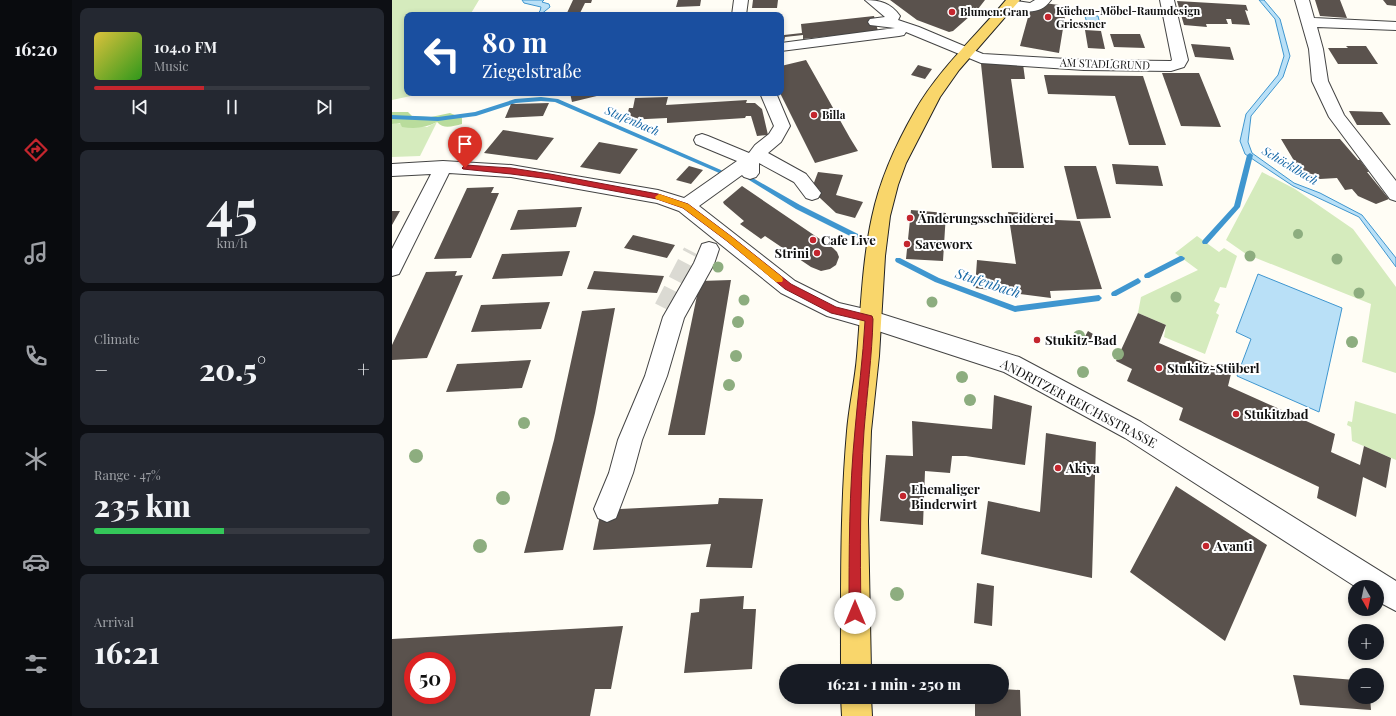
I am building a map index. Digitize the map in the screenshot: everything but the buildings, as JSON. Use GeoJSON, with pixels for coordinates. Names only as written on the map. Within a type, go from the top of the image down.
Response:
{"type":"FeatureCollection","features":[{"type":"Feature","properties":{"kind":"main road"},"geometry":{"type":"LineString","coordinates":[[856,664],[855,555],[859,446],[868,356],[869,319],[875,251],[885,199],[892,179],[924,110],[942,82],[1012,2]]}},
{"type":"Feature","properties":{"kind":"main road"},"geometry":{"type":"LineString","coordinates":[[856,704],[857,716]]}},
{"type":"Feature","properties":{"kind":"street"},"geometry":{"type":"LineString","coordinates":[[739,12],[741,0]]}},
{"type":"Feature","properties":{"kind":"street"},"geometry":{"type":"LineString","coordinates":[[872,0],[893,16],[890,22]]}},
{"type":"Feature","properties":{"kind":"street"},"geometry":{"type":"LineString","coordinates":[[1012,2],[1032,8],[1044,0]]}},
{"type":"Feature","properties":{"kind":"street","name":"AM STADLGRUND"},"geometry":{"type":"LineString","coordinates":[[966,53],[981,58],[1084,65],[1171,66],[1179,64],[1180,60],[1167,0]]}},
{"type":"Feature","properties":{"kind":"street"},"geometry":{"type":"LineString","coordinates":[[1302,0],[1316,49],[1320,81],[1337,118],[1396,194]]}},
{"type":"Feature","properties":{"kind":"street"},"geometry":{"type":"LineString","coordinates":[[875,22],[890,22],[914,30],[966,53]]}},
{"type":"Feature","properties":{"kind":"street"},"geometry":{"type":"LineString","coordinates":[[1308,22],[1396,26]]}},
{"type":"Feature","properties":{"kind":"street"},"geometry":{"type":"LineString","coordinates":[[784,47],[914,30]]}},
{"type":"Feature","properties":{"kind":"street"},"geometry":{"type":"LineString","coordinates":[[686,206],[698,199],[754,158],[775,138],[782,126],[769,96]]}},
{"type":"Feature","properties":{"kind":"street"},"geometry":{"type":"LineString","coordinates":[[702,140],[754,158],[800,178],[812,193]]}},
{"type":"Feature","properties":{"kind":"street"},"geometry":{"type":"LineString","coordinates":[[735,183],[750,173],[754,158]]}},
{"type":"Feature","properties":{"kind":"street"},"geometry":{"type":"LineString","coordinates":[[394,259],[443,167]]}},
{"type":"Feature","properties":{"kind":"street","name":"ANDRITZER REICHSSTRASSE"},"geometry":{"type":"LineString","coordinates":[[392,170],[443,167],[484,168],[536,174],[658,197],[686,206],[730,239],[788,287],[834,310],[869,319],[1017,368],[1133,430],[1167,450],[1390,594]]}},
{"type":"Feature","properties":{"kind":"street"},"geometry":{"type":"LineString","coordinates":[[608,509],[621,473],[630,440],[656,376],[674,317],[704,264],[700,249]]}},
{"type":"Feature","properties":{"kind":"green space"},"geometry":{"type":"Polygon","coordinates":[[[392,0],[479,0],[472,12],[404,12],[404,96],[411,96],[392,100],[392,0]]]}},
{"type":"Feature","properties":{"kind":"green space"},"geometry":{"type":"Polygon","coordinates":[[[392,112],[408,112],[412,116],[431,117],[450,113],[462,118],[462,124],[446,127],[437,122],[420,128],[402,127],[400,123],[392,124],[392,112]]]}},
{"type":"Feature","properties":{"kind":"green space"},"geometry":{"type":"Polygon","coordinates":[[[437,122],[420,156],[392,157],[392,124],[396,123],[427,127],[437,122]]]}},
{"type":"Feature","properties":{"kind":"green space"},"geometry":{"type":"Polygon","coordinates":[[[1262,172],[1295,189],[1353,229],[1396,287],[1396,373],[1362,362],[1371,304],[1246,254],[1226,240],[1262,172]]]}},
{"type":"Feature","properties":{"kind":"green space"},"geometry":{"type":"Polygon","coordinates":[[[1197,236],[1219,252],[1224,248],[1237,256],[1226,288],[1220,287],[1214,301],[1220,304],[1216,313],[1219,315],[1205,354],[1164,337],[1166,325],[1138,313],[1141,297],[1198,270],[1175,253],[1197,236]]]}},
{"type":"Feature","properties":{"kind":"green space"},"geometry":{"type":"Polygon","coordinates":[[[1355,401],[1396,414],[1396,460],[1352,441],[1351,427],[1347,425],[1348,421],[1352,422],[1355,401]]]}},
{"type":"Feature","properties":{"kind":"water"},"geometry":{"type":"Polygon","coordinates":[[[522,0],[544,0],[542,2],[549,4],[550,7],[544,12],[539,12],[541,7],[524,3],[522,0]]]}},
{"type":"Feature","properties":{"kind":"water"},"geometry":{"type":"Polygon","coordinates":[[[1259,0],[1264,0],[1280,19],[1290,56],[1283,77],[1251,116],[1248,142],[1252,153],[1294,183],[1320,193],[1362,215],[1396,258],[1396,267],[1359,217],[1293,186],[1245,154],[1240,141],[1246,114],[1278,75],[1284,56],[1275,19],[1259,0]]]}},
{"type":"Feature","properties":{"kind":"water"},"geometry":{"type":"Polygon","coordinates":[[[1085,16],[1098,16],[1101,28],[1088,27],[1085,16]]]}},
{"type":"Feature","properties":{"kind":"water"},"geometry":{"type":"Polygon","coordinates":[[[1258,274],[1342,308],[1319,412],[1237,376],[1251,339],[1236,332],[1258,274]]]}},
{"type":"Feature","properties":{"kind":"waterway","name":"Stufenbach"},"geometry":{"type":"LineString","coordinates":[[392,117],[438,119],[476,114],[515,101],[541,99],[556,100],[719,171]]}},
{"type":"Feature","properties":{"kind":"waterway","name":"Stufenbach"},"geometry":{"type":"LineString","coordinates":[[1205,242],[1237,207],[1250,155]]}},
{"type":"Feature","properties":{"kind":"waterway","name":"Stufenbach"},"geometry":{"type":"LineString","coordinates":[[751,179],[798,207],[856,236]]}},
{"type":"Feature","properties":{"kind":"waterway","name":"Stufenbach"},"geometry":{"type":"LineString","coordinates":[[1147,276],[1182,258]]}},
{"type":"Feature","properties":{"kind":"waterway","name":"Stufenbach"},"geometry":{"type":"LineString","coordinates":[[898,260],[937,280],[1015,309],[1099,298]]}},
{"type":"Feature","properties":{"kind":"waterway","name":"Stufenbach"},"geometry":{"type":"LineString","coordinates":[[1114,294],[1138,281]]}},
{"type":"Feature","properties":{"kind":"tunnel"},"geometry":{"type":"LineString","coordinates":[[664,308],[693,252]]}},
{"type":"Feature","properties":{"kind":"slow traffic"},"geometry":{"type":"LineString","coordinates":[[659,197],[686,206],[730,239],[779,280]]}},
{"type":"Feature","properties":{"kind":"place","name":"Blumen:Gran"},"geometry":{"type":"Point","coordinates":[952,12]}},
{"type":"Feature","properties":{"kind":"place","name":"Küchen-Möbel-Raumdesign Griessner"},"geometry":{"type":"Point","coordinates":[1048,17]}},
{"type":"Feature","properties":{"kind":"place","name":"Billa"},"geometry":{"type":"Point","coordinates":[814,115]}},
{"type":"Feature","properties":{"kind":"place","name":"Änderungsschneiderei"},"geometry":{"type":"Point","coordinates":[910,218]}},
{"type":"Feature","properties":{"kind":"place","name":"Cafe Live"},"geometry":{"type":"Point","coordinates":[813,240]}},
{"type":"Feature","properties":{"kind":"place","name":"Saveworx"},"geometry":{"type":"Point","coordinates":[907,244]}},
{"type":"Feature","properties":{"kind":"place","name":"Strini"},"geometry":{"type":"Point","coordinates":[817,253]}},
{"type":"Feature","properties":{"kind":"place","name":"Stukitz-Bad"},"geometry":{"type":"Point","coordinates":[1037,340]}},
{"type":"Feature","properties":{"kind":"place","name":"Stukitz-Stüberl"},"geometry":{"type":"Point","coordinates":[1159,368]}},
{"type":"Feature","properties":{"kind":"place","name":"Stukitzbad"},"geometry":{"type":"Point","coordinates":[1236,414]}},
{"type":"Feature","properties":{"kind":"place","name":"Akiya"},"geometry":{"type":"Point","coordinates":[1058,468]}},
{"type":"Feature","properties":{"kind":"place","name":"Ehemaliger Binderwirt"},"geometry":{"type":"Point","coordinates":[903,496]}},
{"type":"Feature","properties":{"kind":"place","name":"Avanti"},"geometry":{"type":"Point","coordinates":[1206,546]}},
{"type":"Feature","properties":{"kind":"route"},"geometry":{"type":"LineString","coordinates":[[465,168],[484,168],[550,177],[658,197],[686,206],[730,239],[788,287],[834,310],[869,319],[868,356],[859,431],[855,555],[855,613]]}},
{"type":"Feature","properties":{"kind":"water label","name":"Schöcklbach"},"geometry":{"type":"Point","coordinates":[1290,166]}}]}
